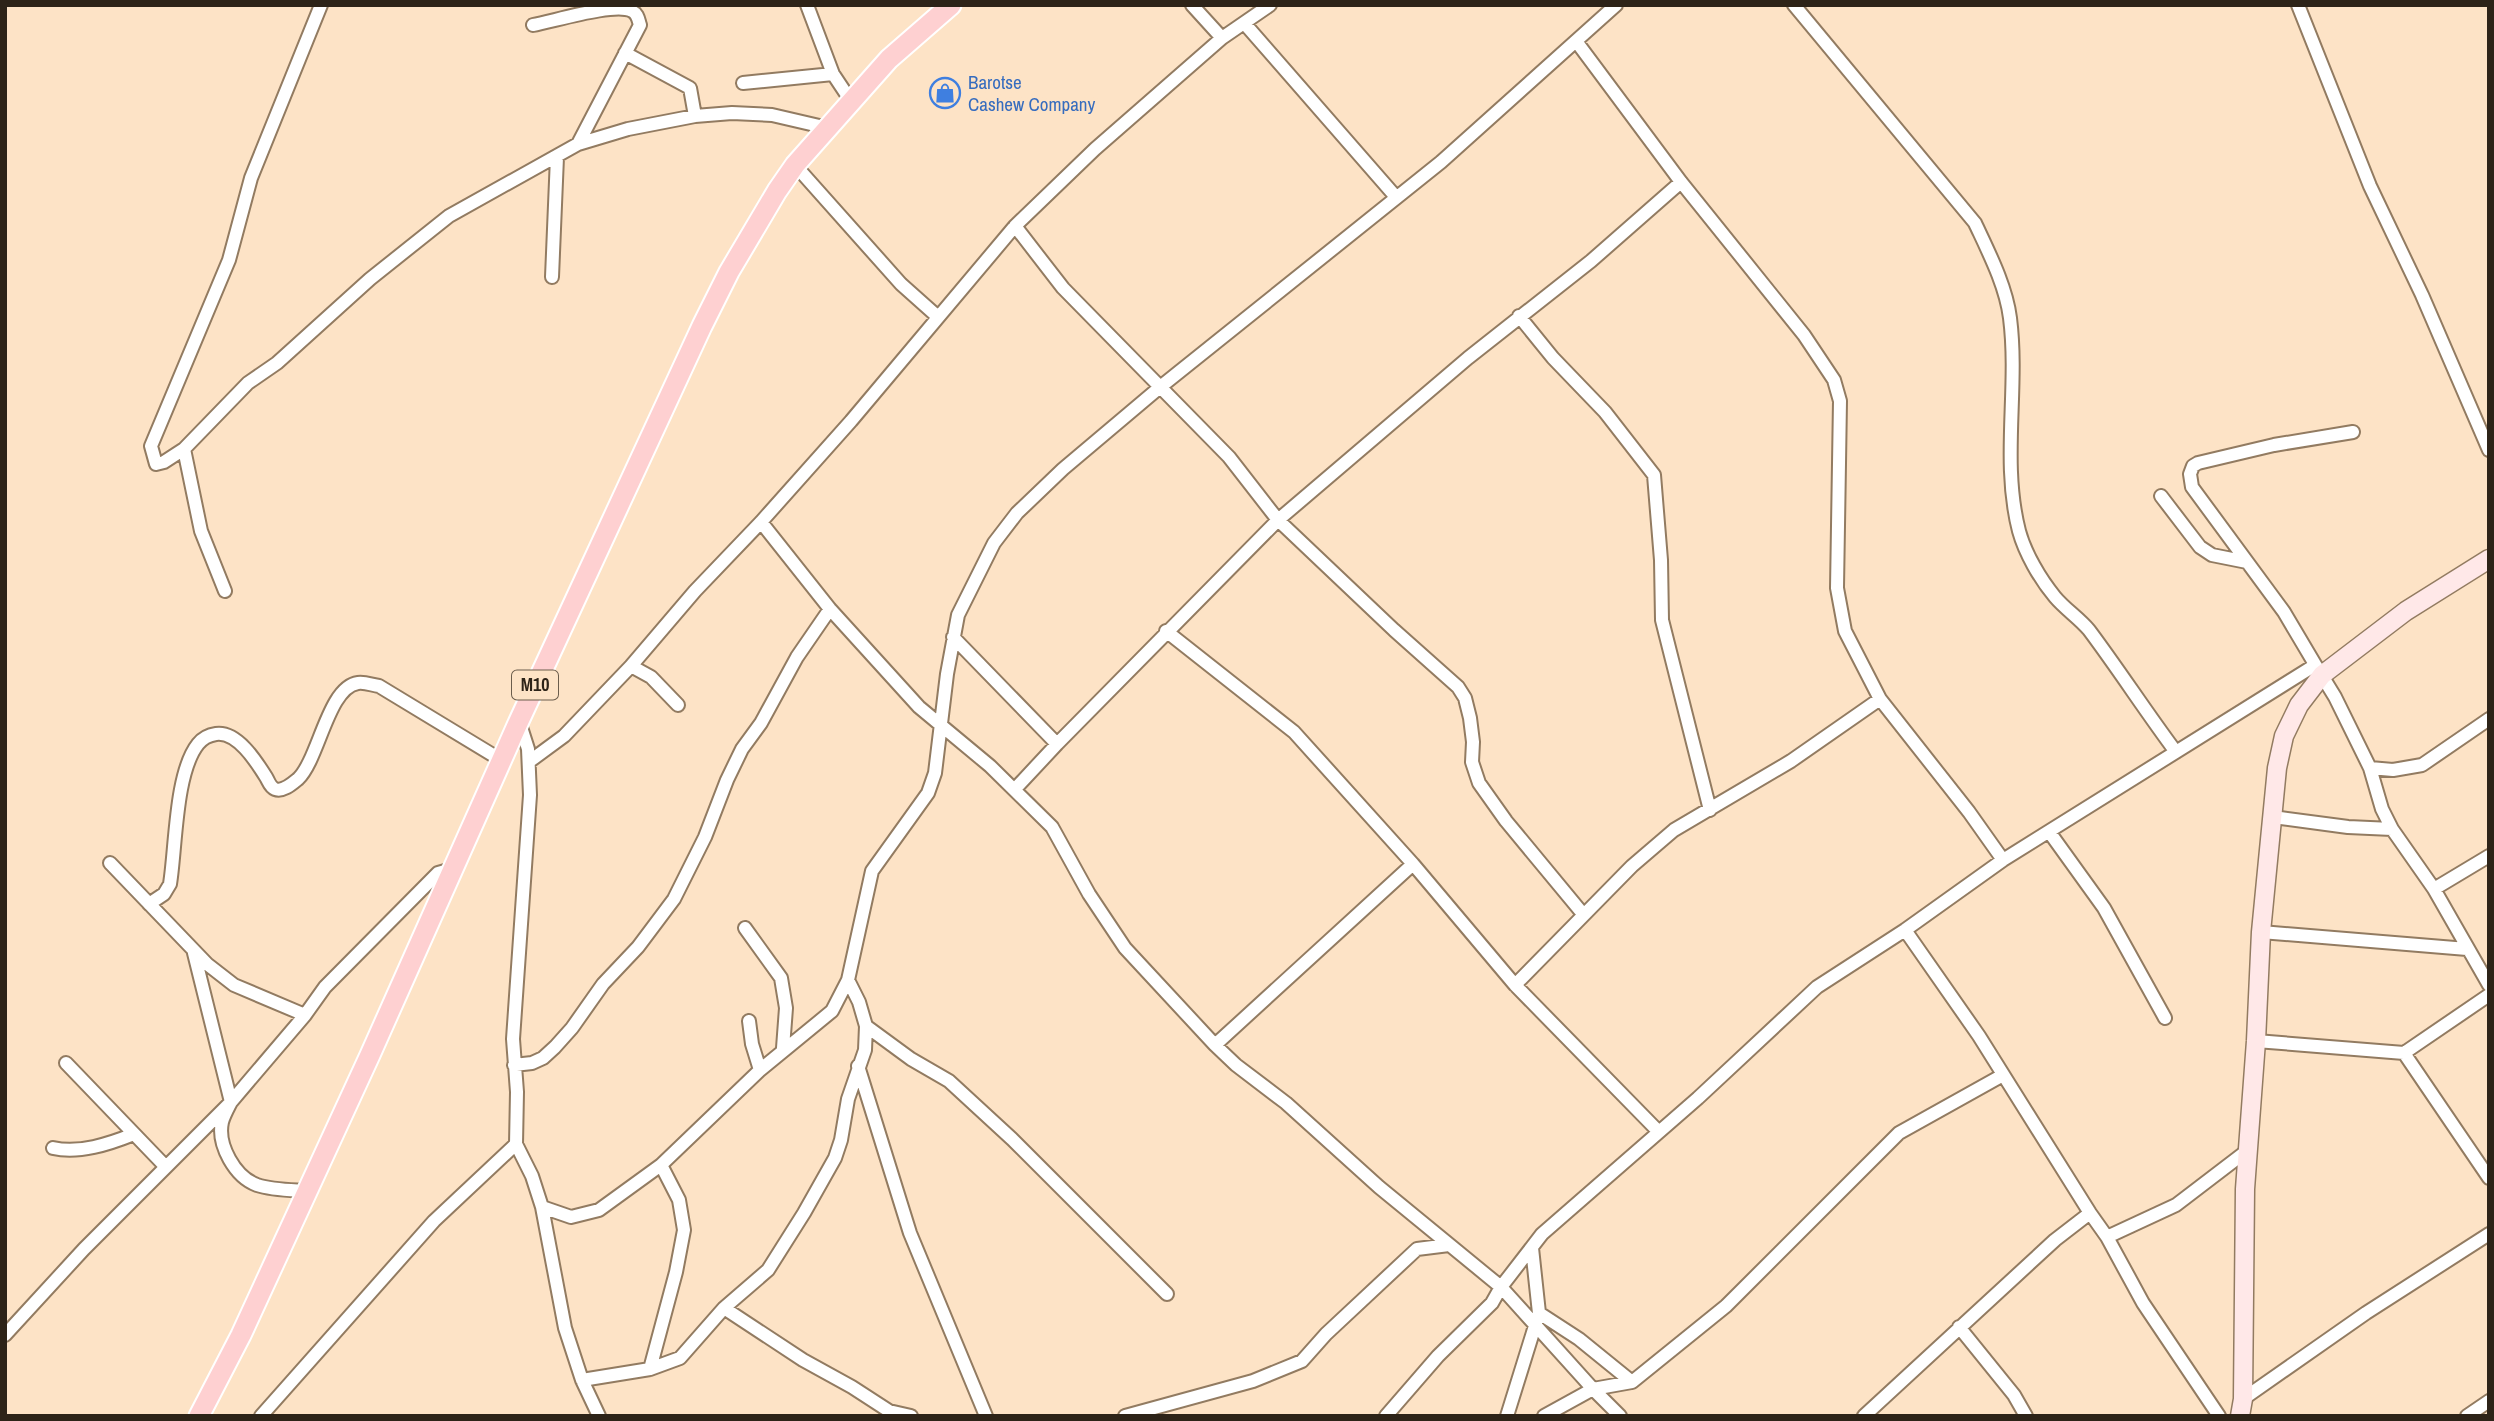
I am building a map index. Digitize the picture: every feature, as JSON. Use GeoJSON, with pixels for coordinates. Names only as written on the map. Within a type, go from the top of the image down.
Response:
{"type":"FeatureCollection","features":[{"type":"Feature","properties":{"kind":"main road","name":"M10"},"geometry":{"type":"LineString","coordinates":[[199,1416],[241,1335],[370,1055],[501,760],[729,272],[795,165],[889,59],[938,9]]}},
{"type":"Feature","properties":{"kind":"main road"},"geometry":{"type":"LineString","coordinates":[[2242,1408],[2244,1241],[2261,932],[2277,768],[2284,736],[2319,670],[2489,559]]}},
{"type":"Feature","properties":{"kind":"street"},"geometry":{"type":"LineString","coordinates":[[321,5],[251,178],[229,260],[151,446],[156,464],[184,449],[248,383],[277,363],[370,279],[449,216],[578,144],[628,129],[695,116],[732,113],[772,115],[828,128]]}},
{"type":"Feature","properties":{"kind":"street"},"geometry":{"type":"LineString","coordinates":[[807,5],[833,74],[852,101]]}},
{"type":"Feature","properties":{"kind":"street"},"geometry":{"type":"LineString","coordinates":[[1192,5],[1222,38]]}},
{"type":"Feature","properties":{"kind":"street"},"geometry":{"type":"LineString","coordinates":[[530,761],[564,736],[631,666],[695,591],[851,421],[1015,226],[1095,149],[1222,38],[1270,5]]}},
{"type":"Feature","properties":{"kind":"street"},"geometry":{"type":"LineString","coordinates":[[542,1207],[571,1217],[599,1210],[661,1165],[783,1048],[832,1011],[848,980],[872,871],[928,793],[935,773],[947,674],[958,615],[993,543],[1017,513],[1063,469],[1159,388],[1441,162],[1616,5]]}},
{"type":"Feature","properties":{"kind":"street"},"geometry":{"type":"LineString","coordinates":[[1794,5],[1975,223],[1993,260],[2010,314],[2012,494],[2020,535],[2034,566],[2055,597],[2088,628],[2176,752]]}},
{"type":"Feature","properties":{"kind":"street"},"geometry":{"type":"LineString","coordinates":[[2298,5],[2370,186],[2423,295],[2489,450]]}},
{"type":"Feature","properties":{"kind":"street"},"geometry":{"type":"LineString","coordinates":[[533,25],[612,7],[632,11],[638,16],[640,25],[578,144]]}},
{"type":"Feature","properties":{"kind":"street"},"geometry":{"type":"LineString","coordinates":[[1245,24],[1396,197]]}},
{"type":"Feature","properties":{"kind":"street"},"geometry":{"type":"LineString","coordinates":[[1576,41],[1681,181],[1804,335],[1834,380],[1840,401],[1837,588],[1845,631],[1880,699],[1969,812],[2003,860]]}},
{"type":"Feature","properties":{"kind":"street"},"geometry":{"type":"LineString","coordinates":[[625,53],[690,88],[695,116]]}},
{"type":"Feature","properties":{"kind":"street"},"geometry":{"type":"LineString","coordinates":[[743,83],[833,74]]}},
{"type":"Feature","properties":{"kind":"street"},"geometry":{"type":"LineString","coordinates":[[552,277],[557,157]]}},
{"type":"Feature","properties":{"kind":"street"},"geometry":{"type":"LineString","coordinates":[[795,165],[901,284],[938,317]]}},
{"type":"Feature","properties":{"kind":"street"},"geometry":{"type":"LineString","coordinates":[[1015,789],[1166,631],[1278,520],[1519,316],[1591,261],[1681,181]]}},
{"type":"Feature","properties":{"kind":"street"},"geometry":{"type":"LineString","coordinates":[[1015,226],[1063,288],[1229,457],[1278,520],[1458,687],[1468,708],[1473,742],[1472,762],[1479,783],[1506,821],[1583,914]]}},
{"type":"Feature","properties":{"kind":"street"},"geometry":{"type":"LineString","coordinates":[[1519,316],[1553,358],[1605,412],[1654,475],[1661,560],[1661,620],[1710,810]]}},
{"type":"Feature","properties":{"kind":"street"},"geometry":{"type":"LineString","coordinates":[[2353,432],[2274,444],[2193,466],[2190,474],[2192,487],[2284,612],[2319,670],[2370,768],[2382,809],[2392,829],[2434,889],[2489,985]]}},
{"type":"Feature","properties":{"kind":"street"},"geometry":{"type":"LineString","coordinates":[[184,449],[201,531],[225,591]]}},
{"type":"Feature","properties":{"kind":"street"},"geometry":{"type":"LineString","coordinates":[[2161,496],[2200,547],[2212,555],[2247,562]]}},
{"type":"Feature","properties":{"kind":"street"},"geometry":{"type":"LineString","coordinates":[[761,522],[830,609],[919,707],[1015,789],[1057,835],[1089,894],[1125,948],[1215,1045],[1236,1065],[1286,1102],[1379,1187],[1501,1287],[1619,1416]]}},
{"type":"Feature","properties":{"kind":"street"},"geometry":{"type":"LineString","coordinates":[[514,1065],[532,1063],[543,1058],[555,1047],[674,899],[705,837],[742,749],[761,723],[797,657],[830,609]]}},
{"type":"Feature","properties":{"kind":"street"},"geometry":{"type":"LineString","coordinates":[[1166,631],[1294,732],[1413,864],[1515,985],[1659,1132]]}},
{"type":"Feature","properties":{"kind":"street"},"geometry":{"type":"LineString","coordinates":[[953,637],[1057,744]]}},
{"type":"Feature","properties":{"kind":"street"},"geometry":{"type":"LineString","coordinates":[[631,666],[651,677],[678,705]]}},
{"type":"Feature","properties":{"kind":"street"},"geometry":{"type":"LineString","coordinates":[[1386,1416],[1438,1356],[1492,1303],[1501,1287],[1542,1234],[1659,1132],[1817,987],[1905,930],[2003,860],[2050,833],[2307,669],[2319,670]]}},
{"type":"Feature","properties":{"kind":"street"},"geometry":{"type":"LineString","coordinates":[[149,904],[164,894],[170,884],[180,787],[197,745],[206,737],[227,735],[253,758],[271,788],[283,789],[301,777],[341,693],[356,683],[364,683],[379,686],[501,760]]}},
{"type":"Feature","properties":{"kind":"street"},"geometry":{"type":"LineString","coordinates":[[1515,985],[1632,866],[1674,830],[1791,761],[1880,699]]}},
{"type":"Feature","properties":{"kind":"street"},"geometry":{"type":"LineString","coordinates":[[2370,768],[2393,770],[2422,765],[2489,719]]}},
{"type":"Feature","properties":{"kind":"street"},"geometry":{"type":"LineString","coordinates":[[519,721],[530,761],[530,795],[513,1039],[517,1092],[516,1144],[532,1176],[542,1207],[565,1328],[582,1380],[599,1416]]}},
{"type":"Feature","properties":{"kind":"street"},"geometry":{"type":"LineString","coordinates":[[2273,817],[2348,827],[2392,829]]}},
{"type":"Feature","properties":{"kind":"street"},"geometry":{"type":"LineString","coordinates":[[2050,833],[2104,908],[2165,1018]]}},
{"type":"Feature","properties":{"kind":"street"},"geometry":{"type":"LineString","coordinates":[[2434,889],[2489,856]]}},
{"type":"Feature","properties":{"kind":"street"},"geometry":{"type":"LineString","coordinates":[[110,863],[194,953],[234,985],[305,1015]]}},
{"type":"Feature","properties":{"kind":"street"},"geometry":{"type":"LineString","coordinates":[[1215,1045],[1413,864]]}},
{"type":"Feature","properties":{"kind":"street"},"geometry":{"type":"LineString","coordinates":[[5,1335],[84,1249],[231,1102],[305,1015],[325,987],[439,873],[452,869]]}},
{"type":"Feature","properties":{"kind":"street"},"geometry":{"type":"LineString","coordinates":[[745,928],[781,978],[786,1008],[783,1048]]}},
{"type":"Feature","properties":{"kind":"street"},"geometry":{"type":"LineString","coordinates":[[1905,930],[1979,1036],[2090,1213],[2108,1237],[2143,1303],[2219,1416]]}},
{"type":"Feature","properties":{"kind":"street"},"geometry":{"type":"LineString","coordinates":[[2261,932],[2467,949]]}},
{"type":"Feature","properties":{"kind":"street"},"geometry":{"type":"LineString","coordinates":[[194,953],[231,1102],[222,1121],[221,1132],[228,1156],[249,1181],[259,1186],[306,1191]]}},
{"type":"Feature","properties":{"kind":"street"},"geometry":{"type":"LineString","coordinates":[[582,1380],[650,1369],[680,1358],[724,1308],[768,1270],[835,1158],[858,1066],[865,1050],[866,1026],[859,1002],[848,980]]}},
{"type":"Feature","properties":{"kind":"street"},"geometry":{"type":"LineString","coordinates":[[2256,1041],[2404,1053],[2489,995]]}},
{"type":"Feature","properties":{"kind":"street"},"geometry":{"type":"LineString","coordinates":[[749,1021],[752,1044],[760,1070]]}},
{"type":"Feature","properties":{"kind":"street"},"geometry":{"type":"LineString","coordinates":[[866,1026],[911,1059],[949,1081],[1012,1139],[1167,1294]]}},
{"type":"Feature","properties":{"kind":"street"},"geometry":{"type":"LineString","coordinates":[[2404,1053],[2489,1178]]}},
{"type":"Feature","properties":{"kind":"street"},"geometry":{"type":"LineString","coordinates":[[66,1063],[166,1167]]}},
{"type":"Feature","properties":{"kind":"street"},"geometry":{"type":"LineString","coordinates":[[858,1066],[910,1233],[986,1416]]}},
{"type":"Feature","properties":{"kind":"street"},"geometry":{"type":"LineString","coordinates":[[1544,1416],[1592,1389],[1632,1382],[1726,1306],[1899,1133],[2003,1075]]}},
{"type":"Feature","properties":{"kind":"street"},"geometry":{"type":"LineString","coordinates":[[53,1148],[68,1151],[116,1142],[134,1135]]}},
{"type":"Feature","properties":{"kind":"street"},"geometry":{"type":"LineString","coordinates":[[269,1413],[433,1221],[516,1144]]}},
{"type":"Feature","properties":{"kind":"street"},"geometry":{"type":"LineString","coordinates":[[2108,1237],[2176,1205],[2248,1150]]}},
{"type":"Feature","properties":{"kind":"street"},"geometry":{"type":"LineString","coordinates":[[650,1369],[676,1272],[684,1230],[679,1200],[661,1165]]}},
{"type":"Feature","properties":{"kind":"street"},"geometry":{"type":"LineString","coordinates":[[1864,1416],[2055,1240],[2090,1213]]}},
{"type":"Feature","properties":{"kind":"street"},"geometry":{"type":"LineString","coordinates":[[2242,1408],[2366,1313],[2489,1234]]}},
{"type":"Feature","properties":{"kind":"street"},"geometry":{"type":"LineString","coordinates":[[1125,1416],[1253,1381],[1302,1361],[1326,1334],[1417,1249],[1449,1245]]}},
{"type":"Feature","properties":{"kind":"street"},"geometry":{"type":"LineString","coordinates":[[1507,1416],[1539,1313],[1532,1248]]}},
{"type":"Feature","properties":{"kind":"street"},"geometry":{"type":"LineString","coordinates":[[724,1308],[890,1413],[911,1416]]}},
{"type":"Feature","properties":{"kind":"street"},"geometry":{"type":"LineString","coordinates":[[1539,1313],[1579,1339],[1632,1382]]}},
{"type":"Feature","properties":{"kind":"street"},"geometry":{"type":"LineString","coordinates":[[1959,1327],[2014,1395],[2026,1416]]}},
{"type":"Feature","properties":{"kind":"street"},"geometry":{"type":"LineString","coordinates":[[2467,1416],[2489,1401]]}},
{"type":"Feature","properties":{"kind":"place","name":"Barotse Cashew Company"},"geometry":{"type":"Point","coordinates":[945,93]}}]}
